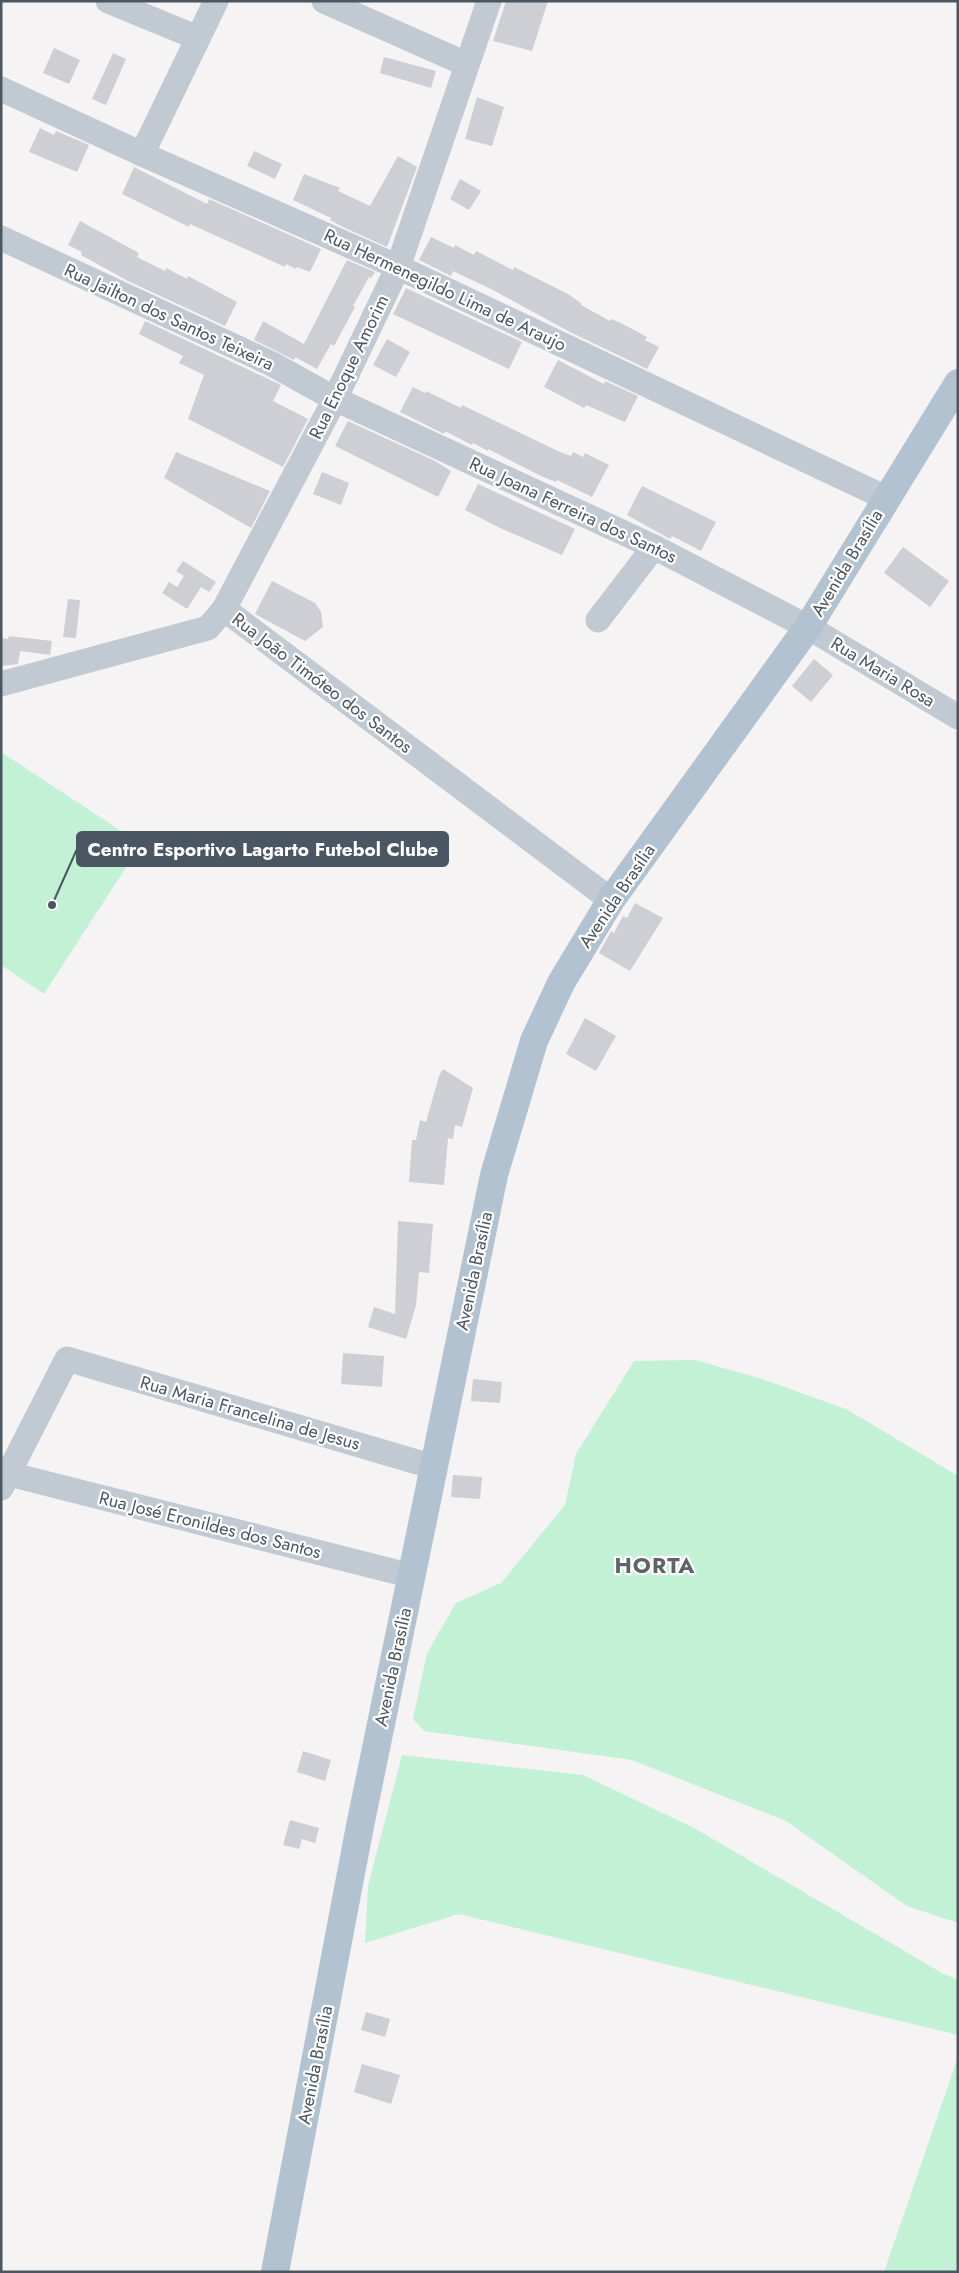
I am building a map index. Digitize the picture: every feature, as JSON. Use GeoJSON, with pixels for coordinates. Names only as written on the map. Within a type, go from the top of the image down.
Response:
{"type":"FeatureCollection","features":[{"type":"Feature","properties":{"kind":"main road","name":"Avenida Brasília"},"geometry":{"type":"LineString","coordinates":[[275,2272],[362,1816],[494,1175],[534,1042],[561,983],[611,900],[808,627],[958,383]]}},
{"type":"Feature","properties":{"kind":"street"},"geometry":{"type":"LineString","coordinates":[[108,1],[198,38]]}},
{"type":"Feature","properties":{"kind":"street"},"geometry":{"type":"LineString","coordinates":[[142,154],[216,1]]}},
{"type":"Feature","properties":{"kind":"street"},"geometry":{"type":"LineString","coordinates":[[324,1],[466,64]]}},
{"type":"Feature","properties":{"kind":"street","name":"Rua Enoque Amorim"},"geometry":{"type":"LineString","coordinates":[[224,609],[336,399],[398,267],[489,1]]}},
{"type":"Feature","properties":{"kind":"street","name":"Rua Hermenegildo Lima de Araujo"},"geometry":{"type":"LineString","coordinates":[[1,88],[142,154],[398,267],[886,498]]}},
{"type":"Feature","properties":{"kind":"street","name":"Rua Jailton dos Santos Teixeira"},"geometry":{"type":"LineString","coordinates":[[1,238],[272,364],[336,399]]}},
{"type":"Feature","properties":{"kind":"street","name":"Rua Joana Ferreira dos Santos"},"geometry":{"type":"LineString","coordinates":[[336,399],[654,547],[808,627]]}},
{"type":"Feature","properties":{"kind":"street"},"geometry":{"type":"LineString","coordinates":[[598,620],[654,547]]}},
{"type":"Feature","properties":{"kind":"street","name":"Rua João Timóteo dos Santos"},"geometry":{"type":"LineString","coordinates":[[1,684],[208,628],[224,609],[611,900]]}},
{"type":"Feature","properties":{"kind":"street","name":"Rua Maria Rosa"},"geometry":{"type":"LineString","coordinates":[[808,627],[958,717]]}},
{"type":"Feature","properties":{"kind":"street","name":"Rua Maria Francelina de Jesus"},"geometry":{"type":"LineString","coordinates":[[5,1481],[67,1359],[434,1467]]}},
{"type":"Feature","properties":{"kind":"street","name":"Rua José Eronildes dos Santos"},"geometry":{"type":"LineString","coordinates":[[5,1481],[412,1576]]}},
{"type":"Feature","properties":{"kind":"green space"},"geometry":{"type":"Polygon","coordinates":[[[1,752],[141,844],[44,994],[1,965],[1,752]]]}},
{"type":"Feature","properties":{"kind":"green space"},"geometry":{"type":"Polygon","coordinates":[[[695,1360],[759,1378],[846,1409],[958,1476],[958,1923],[907,1906],[786,1821],[632,1760],[424,1731],[413,1719],[427,1653],[456,1603],[501,1583],[565,1505],[576,1454],[634,1361],[695,1360]]]}},
{"type":"Feature","properties":{"kind":"green space"},"geometry":{"type":"Polygon","coordinates":[[[402,1755],[583,1775],[694,1828],[942,1973],[958,1980],[958,2035],[459,1914],[365,1943],[368,1886],[402,1755]]]}},
{"type":"Feature","properties":{"kind":"green space"},"geometry":{"type":"Polygon","coordinates":[[[958,2057],[958,2272],[884,2272],[958,2057]]]}},
{"type":"Feature","properties":{"kind":"building"},"geometry":{"type":"Polygon","coordinates":[[[506,1],[548,1],[532,51],[493,41],[506,1]]]}},
{"type":"Feature","properties":{"kind":"building"},"geometry":{"type":"Polygon","coordinates":[[[54,48],[80,60],[69,84],[43,73],[54,48]]]}},
{"type":"Feature","properties":{"kind":"building"},"geometry":{"type":"Polygon","coordinates":[[[113,53],[126,59],[106,105],[92,99],[113,53]]]}},
{"type":"Feature","properties":{"kind":"building"},"geometry":{"type":"Polygon","coordinates":[[[384,57],[436,71],[431,88],[380,73],[384,57]]]}},
{"type":"Feature","properties":{"kind":"building"},"geometry":{"type":"Polygon","coordinates":[[[477,97],[504,107],[492,146],[465,139],[477,97]]]}},
{"type":"Feature","properties":{"kind":"building"},"geometry":{"type":"Polygon","coordinates":[[[40,128],[54,135],[56,131],[89,145],[77,172],[29,152],[40,128]]]}},
{"type":"Feature","properties":{"kind":"building"},"geometry":{"type":"Polygon","coordinates":[[[254,151],[282,164],[275,179],[247,166],[254,151]]]}},
{"type":"Feature","properties":{"kind":"building"},"geometry":{"type":"Polygon","coordinates":[[[398,156],[417,167],[387,247],[343,227],[330,220],[331,218],[293,200],[304,174],[340,188],[338,191],[370,206],[398,156]]]}},
{"type":"Feature","properties":{"kind":"building"},"geometry":{"type":"Polygon","coordinates":[[[134,167],[207,204],[209,199],[321,249],[310,272],[297,267],[296,269],[286,264],[285,267],[190,224],[189,227],[122,194],[134,167]]]}},
{"type":"Feature","properties":{"kind":"building"},"geometry":{"type":"Polygon","coordinates":[[[460,179],[481,191],[469,210],[450,199],[460,179]]]}},
{"type":"Feature","properties":{"kind":"building"},"geometry":{"type":"Polygon","coordinates":[[[80,221],[139,253],[137,257],[165,271],[166,268],[187,279],[188,276],[237,302],[225,326],[128,281],[81,255],[82,252],[68,245],[80,221]]]}},
{"type":"Feature","properties":{"kind":"building"},"geometry":{"type":"Polygon","coordinates":[[[431,237],[454,248],[455,245],[474,255],[476,251],[513,270],[514,267],[568,294],[581,305],[610,321],[611,319],[623,324],[647,337],[645,340],[659,347],[647,369],[570,332],[493,290],[453,271],[451,276],[419,260],[431,237]]]}},
{"type":"Feature","properties":{"kind":"building"},"geometry":{"type":"Polygon","coordinates":[[[347,260],[375,272],[371,278],[369,277],[334,346],[331,344],[317,369],[295,357],[294,360],[254,340],[263,321],[304,344],[347,260]]]}},
{"type":"Feature","properties":{"kind":"building"},"geometry":{"type":"Polygon","coordinates":[[[406,288],[522,342],[509,369],[393,314],[406,288]]]}},
{"type":"Feature","properties":{"kind":"building"},"geometry":{"type":"Polygon","coordinates":[[[145,321],[281,385],[273,401],[308,419],[283,467],[188,419],[204,375],[179,363],[183,356],[139,334],[145,321]]]}},
{"type":"Feature","properties":{"kind":"building"},"geometry":{"type":"Polygon","coordinates":[[[387,339],[410,352],[396,377],[373,365],[387,339]]]}},
{"type":"Feature","properties":{"kind":"building"},"geometry":{"type":"Polygon","coordinates":[[[558,360],[604,384],[605,381],[638,396],[625,422],[586,405],[584,408],[544,387],[558,360]]]}},
{"type":"Feature","properties":{"kind":"building"},"geometry":{"type":"Polygon","coordinates":[[[413,387],[425,393],[426,391],[461,408],[462,405],[560,452],[571,456],[573,452],[583,457],[585,453],[609,465],[592,497],[557,480],[556,482],[543,477],[488,449],[488,451],[473,443],[472,445],[445,431],[444,434],[400,412],[413,387]]]}},
{"type":"Feature","properties":{"kind":"building"},"geometry":{"type":"Polygon","coordinates":[[[348,421],[435,461],[451,471],[438,497],[335,446],[348,421]]]}},
{"type":"Feature","properties":{"kind":"building"},"geometry":{"type":"Polygon","coordinates":[[[176,452],[270,491],[251,528],[164,478],[176,452]]]}},
{"type":"Feature","properties":{"kind":"building"},"geometry":{"type":"Polygon","coordinates":[[[322,472],[349,483],[341,505],[313,494],[322,472]]]}},
{"type":"Feature","properties":{"kind":"building"},"geometry":{"type":"Polygon","coordinates":[[[478,484],[575,529],[562,555],[500,528],[465,510],[478,484]]]}},
{"type":"Feature","properties":{"kind":"building"},"geometry":{"type":"Polygon","coordinates":[[[642,486],[716,522],[701,551],[672,536],[670,539],[627,515],[642,486]]]}},
{"type":"Feature","properties":{"kind":"building"},"geometry":{"type":"Polygon","coordinates":[[[903,547],[949,581],[930,607],[884,573],[903,547]]]}},
{"type":"Feature","properties":{"kind":"building"},"geometry":{"type":"Polygon","coordinates":[[[183,561],[216,582],[209,592],[201,587],[187,609],[162,593],[169,582],[177,587],[184,576],[176,571],[183,561]]]}},
{"type":"Feature","properties":{"kind":"building"},"geometry":{"type":"Polygon","coordinates":[[[272,581],[315,603],[321,612],[323,627],[305,641],[255,614],[272,581]]]}},
{"type":"Feature","properties":{"kind":"building"},"geometry":{"type":"Polygon","coordinates":[[[68,599],[80,600],[76,638],[63,637],[68,599]]]}},
{"type":"Feature","properties":{"kind":"building"},"geometry":{"type":"Polygon","coordinates":[[[9,636],[52,641],[50,655],[20,651],[18,664],[1,666],[1,638],[8,639],[9,636]]]}},
{"type":"Feature","properties":{"kind":"building"},"geometry":{"type":"Polygon","coordinates":[[[814,659],[833,675],[811,702],[792,686],[814,659]]]}},
{"type":"Feature","properties":{"kind":"building"},"geometry":{"type":"Polygon","coordinates":[[[635,903],[663,918],[630,971],[599,953],[611,931],[614,933],[623,916],[627,918],[635,903]]]}},
{"type":"Feature","properties":{"kind":"building"},"geometry":{"type":"Polygon","coordinates":[[[585,1018],[616,1036],[596,1071],[566,1054],[585,1018]]]}},
{"type":"Feature","properties":{"kind":"building"},"geometry":{"type":"Polygon","coordinates":[[[443,1069],[473,1088],[462,1127],[455,1125],[453,1139],[448,1138],[444,1185],[409,1182],[412,1140],[416,1140],[420,1120],[426,1122],[439,1076],[443,1069]]]}},
{"type":"Feature","properties":{"kind":"building"},"geometry":{"type":"Polygon","coordinates":[[[398,1221],[433,1224],[429,1273],[419,1272],[416,1305],[406,1339],[368,1327],[374,1307],[395,1314],[398,1221]]]}},
{"type":"Feature","properties":{"kind":"building"},"geometry":{"type":"Polygon","coordinates":[[[343,1353],[384,1356],[382,1387],[341,1384],[343,1353]]]}},
{"type":"Feature","properties":{"kind":"building"},"geometry":{"type":"Polygon","coordinates":[[[473,1379],[502,1382],[500,1403],[471,1401],[473,1379]]]}},
{"type":"Feature","properties":{"kind":"building"},"geometry":{"type":"Polygon","coordinates":[[[453,1475],[482,1477],[480,1499],[451,1497],[453,1475]]]}},
{"type":"Feature","properties":{"kind":"building"},"geometry":{"type":"Polygon","coordinates":[[[303,1751],[331,1760],[325,1781],[297,1772],[303,1751]]]}},
{"type":"Feature","properties":{"kind":"building"},"geometry":{"type":"Polygon","coordinates":[[[290,1820],[319,1828],[315,1843],[302,1839],[299,1849],[283,1845],[290,1820]]]}},
{"type":"Feature","properties":{"kind":"building"},"geometry":{"type":"Polygon","coordinates":[[[366,2012],[390,2019],[385,2037],[361,2030],[366,2012]]]}},
{"type":"Feature","properties":{"kind":"building"},"geometry":{"type":"Polygon","coordinates":[[[362,2064],[400,2075],[391,2104],[354,2092],[362,2064]]]}},
{"type":"Feature","properties":{"kind":"place","name":"Centro Esportivo Lagarto Futebol Clube"},"geometry":{"type":"Point","coordinates":[52,905]}},
{"type":"Feature","properties":{"kind":"district","name":"HORTA"},"geometry":{"type":"Point","coordinates":[655,1565]}}]}
